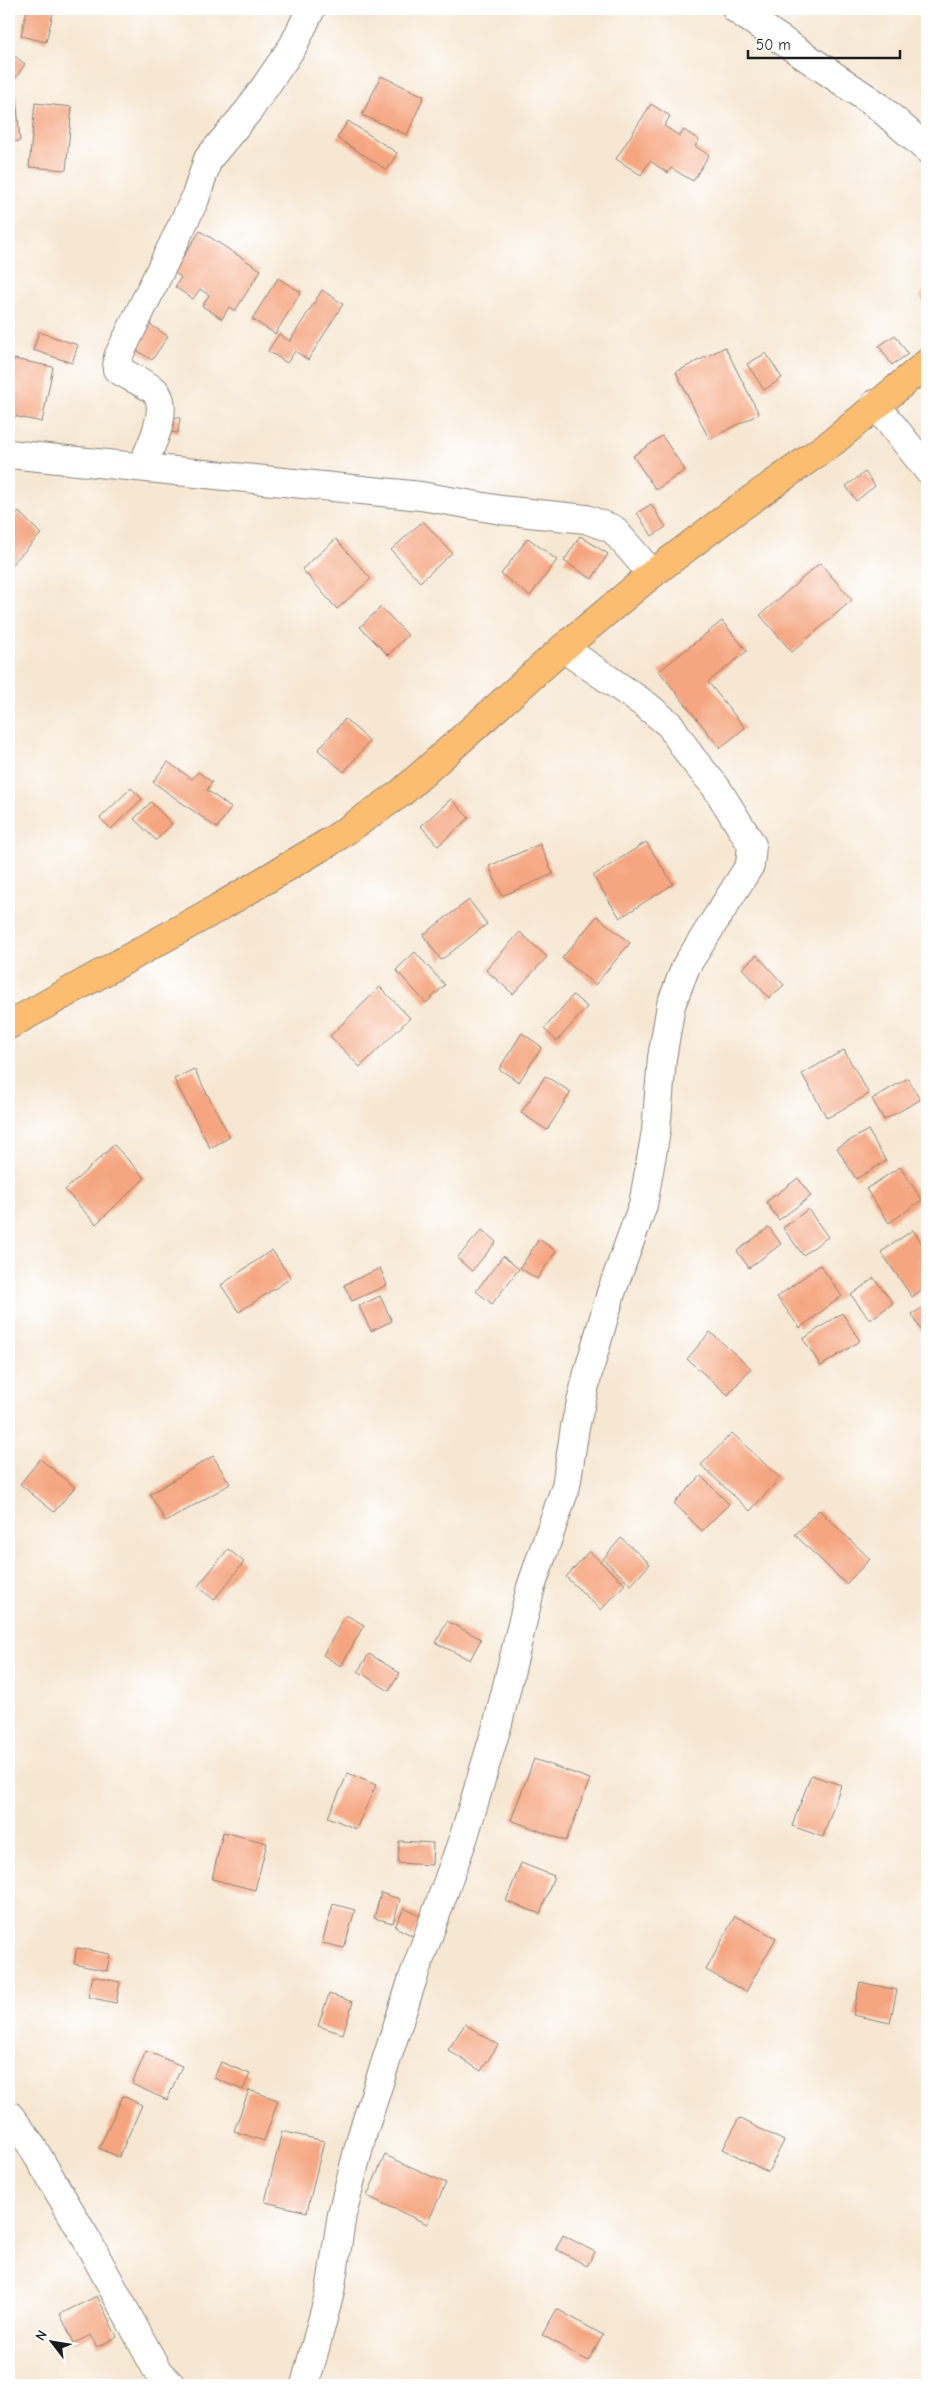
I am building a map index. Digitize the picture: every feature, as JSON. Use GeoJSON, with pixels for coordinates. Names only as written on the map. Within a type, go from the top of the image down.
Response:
{"type":"FeatureCollection","features":[{"type":"Feature","properties":{"kind":"main road"},"geometry":{"type":"LineString","coordinates":[[9,1025],[218,908],[339,835],[401,793],[563,648],[652,574],[735,511],[834,441],[927,363]]}},
{"type":"Feature","properties":{"kind":"street"},"geometry":{"type":"LineString","coordinates":[[142,466],[156,432],[162,408],[155,392],[117,369],[118,357],[195,200],[208,159],[249,110],[293,46],[311,9]]}},
{"type":"Feature","properties":{"kind":"street"},"geometry":{"type":"LineString","coordinates":[[736,9],[878,106],[927,149]]}},
{"type":"Feature","properties":{"kind":"street"},"geometry":{"type":"LineString","coordinates":[[876,404],[927,469]]}},
{"type":"Feature","properties":{"kind":"street"},"geometry":{"type":"LineString","coordinates":[[9,454],[142,466],[264,481],[420,496],[501,510],[586,519],[613,529],[652,574]]}},
{"type":"Feature","properties":{"kind":"street"},"geometry":{"type":"LineString","coordinates":[[305,2385],[330,2292],[342,2214],[362,2135],[413,1978],[467,1826],[498,1723],[532,1587],[566,1486],[575,1427],[588,1372],[611,1294],[643,1205],[656,1131],[662,1058],[671,1006],[686,966],[750,865],[752,845],[716,787],[691,757],[670,725],[646,705],[563,648]]}},
{"type":"Feature","properties":{"kind":"street"},"geometry":{"type":"LineString","coordinates":[[9,2115],[30,2143],[86,2240],[158,2372],[171,2385]]}},
{"type":"Feature","properties":{"kind":"building"},"geometry":{"type":"Polygon","coordinates":[[[27,9],[54,9],[46,42],[21,36],[27,9]]]}},
{"type":"Feature","properties":{"kind":"building"},"geometry":{"type":"Polygon","coordinates":[[[13,55],[25,64],[15,79],[9,75],[9,62],[13,55]]]}},
{"type":"Feature","properties":{"kind":"building"},"geometry":{"type":"Polygon","coordinates":[[[381,76],[424,96],[407,135],[362,115],[381,76]]]}},
{"type":"Feature","properties":{"kind":"building"},"geometry":{"type":"Polygon","coordinates":[[[16,93],[20,141],[9,142],[9,94],[16,93]]]}},
{"type":"Feature","properties":{"kind":"building"},"geometry":{"type":"Polygon","coordinates":[[[35,103],[72,107],[66,170],[29,167],[35,103]]]}},
{"type":"Feature","properties":{"kind":"building"},"geometry":{"type":"Polygon","coordinates":[[[651,104],[670,116],[664,126],[680,136],[684,130],[699,140],[695,146],[709,155],[693,181],[671,168],[668,173],[650,161],[641,175],[616,159],[651,104]]]}},
{"type":"Feature","properties":{"kind":"building"},"geometry":{"type":"Polygon","coordinates":[[[348,121],[397,153],[387,170],[337,138],[348,121]]]}},
{"type":"Feature","properties":{"kind":"building"},"geometry":{"type":"Polygon","coordinates":[[[200,231],[261,270],[235,311],[229,307],[222,319],[202,306],[209,295],[200,289],[193,299],[175,287],[181,277],[173,272],[200,231]]]}},
{"type":"Feature","properties":{"kind":"building"},"geometry":{"type":"Polygon","coordinates":[[[278,278],[301,292],[275,334],[252,319],[278,278]]]}},
{"type":"Feature","properties":{"kind":"building"},"geometry":{"type":"Polygon","coordinates":[[[927,286],[927,303],[919,297],[927,286]]]}},
{"type":"Feature","properties":{"kind":"building"},"geometry":{"type":"Polygon","coordinates":[[[322,290],[343,304],[308,360],[295,351],[287,363],[268,351],[279,334],[290,341],[322,290]]]}},
{"type":"Feature","properties":{"kind":"building"},"geometry":{"type":"Polygon","coordinates":[[[146,322],[168,336],[152,360],[130,346],[146,322]]]}},
{"type":"Feature","properties":{"kind":"building"},"geometry":{"type":"Polygon","coordinates":[[[39,332],[78,345],[72,363],[33,350],[39,332]]]}},
{"type":"Feature","properties":{"kind":"building"},"geometry":{"type":"Polygon","coordinates":[[[895,335],[908,354],[892,365],[879,346],[895,335]]]}},
{"type":"Feature","properties":{"kind":"building"},"geometry":{"type":"Polygon","coordinates":[[[725,347],[759,414],[709,439],[676,372],[725,347]]]}},
{"type":"Feature","properties":{"kind":"building"},"geometry":{"type":"Polygon","coordinates":[[[766,353],[782,378],[764,390],[747,364],[766,353]]]}},
{"type":"Feature","properties":{"kind":"building"},"geometry":{"type":"Polygon","coordinates":[[[14,359],[53,367],[42,422],[9,415],[9,383],[14,359]]]}},
{"type":"Feature","properties":{"kind":"building"},"geometry":{"type":"Polygon","coordinates":[[[167,416],[180,418],[178,433],[165,431],[167,416]]]}},
{"type":"Feature","properties":{"kind":"building"},"geometry":{"type":"Polygon","coordinates":[[[662,436],[685,470],[656,490],[633,456],[662,436]]]}},
{"type":"Feature","properties":{"kind":"building"},"geometry":{"type":"Polygon","coordinates":[[[865,472],[875,486],[856,501],[846,486],[865,472]]]}},
{"type":"Feature","properties":{"kind":"building"},"geometry":{"type":"Polygon","coordinates":[[[651,504],[666,527],[652,536],[637,513],[651,504]]]}},
{"type":"Feature","properties":{"kind":"building"},"geometry":{"type":"Polygon","coordinates":[[[19,512],[41,534],[11,565],[9,562],[9,523],[19,512]]]}},
{"type":"Feature","properties":{"kind":"building"},"geometry":{"type":"Polygon","coordinates":[[[423,521],[452,553],[420,582],[391,550],[423,521]]]}},
{"type":"Feature","properties":{"kind":"building"},"geometry":{"type":"Polygon","coordinates":[[[580,536],[608,554],[592,579],[564,561],[580,536]]]}},
{"type":"Feature","properties":{"kind":"building"},"geometry":{"type":"Polygon","coordinates":[[[528,538],[557,560],[530,596],[501,574],[528,538]]]}},
{"type":"Feature","properties":{"kind":"building"},"geometry":{"type":"Polygon","coordinates":[[[336,539],[371,579],[337,609],[302,569],[336,539]]]}},
{"type":"Feature","properties":{"kind":"building"},"geometry":{"type":"Polygon","coordinates":[[[820,563],[852,600],[792,652],[760,615],[820,563]]]}},
{"type":"Feature","properties":{"kind":"building"},"geometry":{"type":"Polygon","coordinates":[[[381,607],[408,635],[388,655],[360,627],[381,607]]]}},
{"type":"Feature","properties":{"kind":"building"},"geometry":{"type":"Polygon","coordinates":[[[722,621],[747,651],[708,682],[745,728],[720,748],[659,671],[722,621]]]}},
{"type":"Feature","properties":{"kind":"building"},"geometry":{"type":"Polygon","coordinates":[[[345,719],[370,741],[344,772],[318,750],[345,719]]]}},
{"type":"Feature","properties":{"kind":"building"},"geometry":{"type":"Polygon","coordinates":[[[168,762],[192,779],[198,772],[212,782],[207,790],[231,808],[217,828],[153,782],[168,762]]]}},
{"type":"Feature","properties":{"kind":"building"},"geometry":{"type":"Polygon","coordinates":[[[131,788],[142,799],[111,829],[100,818],[131,788]]]}},
{"type":"Feature","properties":{"kind":"building"},"geometry":{"type":"Polygon","coordinates":[[[451,799],[469,818],[438,846],[421,826],[451,799]]]}},
{"type":"Feature","properties":{"kind":"building"},"geometry":{"type":"Polygon","coordinates":[[[151,802],[172,824],[156,840],[134,819],[151,802]]]}},
{"type":"Feature","properties":{"kind":"building"},"geometry":{"type":"Polygon","coordinates":[[[646,842],[673,884],[620,918],[593,876],[646,842]]]}},
{"type":"Feature","properties":{"kind":"building"},"geometry":{"type":"Polygon","coordinates":[[[540,844],[553,874],[502,896],[489,866],[540,844]]]}},
{"type":"Feature","properties":{"kind":"building"},"geometry":{"type":"Polygon","coordinates":[[[469,900],[487,924],[441,960],[423,935],[469,900]]]}},
{"type":"Feature","properties":{"kind":"building"},"geometry":{"type":"Polygon","coordinates":[[[597,916],[630,943],[595,985],[562,958],[597,916]]]}},
{"type":"Feature","properties":{"kind":"building"},"geometry":{"type":"Polygon","coordinates":[[[520,932],[547,957],[513,994],[486,970],[520,932]]]}},
{"type":"Feature","properties":{"kind":"building"},"geometry":{"type":"Polygon","coordinates":[[[415,952],[445,985],[426,1003],[396,970],[415,952]]]}},
{"type":"Feature","properties":{"kind":"building"},"geometry":{"type":"Polygon","coordinates":[[[757,955],[784,985],[769,998],[742,968],[757,955]]]}},
{"type":"Feature","properties":{"kind":"building"},"geometry":{"type":"Polygon","coordinates":[[[380,987],[410,1018],[360,1067],[330,1036],[380,987]]]}},
{"type":"Feature","properties":{"kind":"building"},"geometry":{"type":"Polygon","coordinates":[[[573,995],[587,1007],[557,1041],[544,1029],[573,995]]]}},
{"type":"Feature","properties":{"kind":"building"},"geometry":{"type":"Polygon","coordinates":[[[522,1033],[542,1047],[519,1082],[499,1069],[522,1033]]]}},
{"type":"Feature","properties":{"kind":"building"},"geometry":{"type":"Polygon","coordinates":[[[844,1050],[869,1094],[827,1118],[802,1074],[844,1050]]]}},
{"type":"Feature","properties":{"kind":"building"},"geometry":{"type":"Polygon","coordinates":[[[194,1069],[230,1137],[210,1148],[174,1079],[194,1069]]]}},
{"type":"Feature","properties":{"kind":"building"},"geometry":{"type":"Polygon","coordinates":[[[545,1076],[571,1092],[547,1130],[521,1113],[545,1076]]]}},
{"type":"Feature","properties":{"kind":"building"},"geometry":{"type":"Polygon","coordinates":[[[908,1078],[920,1100],[884,1120],[872,1099],[908,1078]]]}},
{"type":"Feature","properties":{"kind":"building"},"geometry":{"type":"Polygon","coordinates":[[[868,1130],[886,1161],[856,1179],[837,1148],[868,1130]]]}},
{"type":"Feature","properties":{"kind":"building"},"geometry":{"type":"Polygon","coordinates":[[[114,1145],[145,1178],[96,1224],[65,1190],[114,1145]]]}},
{"type":"Feature","properties":{"kind":"building"},"geometry":{"type":"Polygon","coordinates":[[[900,1167],[922,1200],[889,1223],[866,1189],[900,1167]]]}},
{"type":"Feature","properties":{"kind":"building"},"geometry":{"type":"Polygon","coordinates":[[[798,1178],[811,1196],[779,1220],[766,1202],[798,1178]]]}},
{"type":"Feature","properties":{"kind":"building"},"geometry":{"type":"Polygon","coordinates":[[[808,1209],[828,1237],[803,1255],[783,1228],[808,1209]]]}},
{"type":"Feature","properties":{"kind":"building"},"geometry":{"type":"Polygon","coordinates":[[[769,1227],[781,1244],[749,1268],[737,1251],[769,1227]]]}},
{"type":"Feature","properties":{"kind":"building"},"geometry":{"type":"Polygon","coordinates":[[[482,1230],[496,1242],[472,1271],[457,1258],[482,1230]]]}},
{"type":"Feature","properties":{"kind":"building"},"geometry":{"type":"Polygon","coordinates":[[[913,1230],[927,1251],[927,1286],[912,1297],[881,1252],[913,1230]]]}},
{"type":"Feature","properties":{"kind":"building"},"geometry":{"type":"Polygon","coordinates":[[[539,1239],[556,1251],[537,1279],[520,1268],[539,1239]]]}},
{"type":"Feature","properties":{"kind":"building"},"geometry":{"type":"Polygon","coordinates":[[[272,1250],[291,1278],[239,1312],[221,1285],[272,1250]]]}},
{"type":"Feature","properties":{"kind":"building"},"geometry":{"type":"Polygon","coordinates":[[[503,1256],[519,1269],[492,1304],[476,1291],[503,1256]]]}},
{"type":"Feature","properties":{"kind":"building"},"geometry":{"type":"Polygon","coordinates":[[[820,1265],[842,1296],[800,1328],[777,1297],[820,1265]]]}},
{"type":"Feature","properties":{"kind":"building"},"geometry":{"type":"Polygon","coordinates":[[[380,1268],[387,1285],[352,1301],[344,1285],[380,1268]]]}},
{"type":"Feature","properties":{"kind":"building"},"geometry":{"type":"Polygon","coordinates":[[[874,1278],[893,1303],[870,1320],[851,1295],[874,1278]]]}},
{"type":"Feature","properties":{"kind":"building"},"geometry":{"type":"Polygon","coordinates":[[[380,1296],[392,1321],[371,1331],[359,1306],[380,1296]]]}},
{"type":"Feature","properties":{"kind":"building"},"geometry":{"type":"Polygon","coordinates":[[[927,1305],[927,1342],[912,1314],[927,1305]]]}},
{"type":"Feature","properties":{"kind":"building"},"geometry":{"type":"Polygon","coordinates":[[[842,1313],[860,1341],[821,1366],[803,1339],[842,1313]]]}},
{"type":"Feature","properties":{"kind":"building"},"geometry":{"type":"Polygon","coordinates":[[[710,1332],[751,1368],[728,1395],[687,1359],[710,1332]]]}},
{"type":"Feature","properties":{"kind":"building"},"geometry":{"type":"Polygon","coordinates":[[[732,1433],[780,1478],[750,1511],[701,1465],[732,1433]]]}},
{"type":"Feature","properties":{"kind":"building"},"geometry":{"type":"Polygon","coordinates":[[[213,1456],[230,1484],[166,1522],[150,1494],[213,1456]]]}},
{"type":"Feature","properties":{"kind":"building"},"geometry":{"type":"Polygon","coordinates":[[[40,1459],[75,1487],[54,1512],[20,1484],[40,1459]]]}},
{"type":"Feature","properties":{"kind":"building"},"geometry":{"type":"Polygon","coordinates":[[[701,1476],[729,1504],[702,1531],[674,1503],[701,1476]]]}},
{"type":"Feature","properties":{"kind":"building"},"geometry":{"type":"Polygon","coordinates":[[[819,1510],[870,1559],[846,1584],[795,1535],[819,1510]]]}},
{"type":"Feature","properties":{"kind":"building"},"geometry":{"type":"Polygon","coordinates":[[[621,1538],[650,1564],[631,1585],[603,1559],[621,1538]]]}},
{"type":"Feature","properties":{"kind":"building"},"geometry":{"type":"Polygon","coordinates":[[[228,1549],[244,1562],[214,1600],[198,1586],[228,1549]]]}},
{"type":"Feature","properties":{"kind":"building"},"geometry":{"type":"Polygon","coordinates":[[[589,1551],[625,1584],[601,1610],[566,1577],[589,1551]]]}},
{"type":"Feature","properties":{"kind":"building"},"geometry":{"type":"Polygon","coordinates":[[[346,1615],[364,1625],[341,1666],[323,1655],[346,1615]]]}},
{"type":"Feature","properties":{"kind":"building"},"geometry":{"type":"Polygon","coordinates":[[[447,1621],[481,1639],[470,1660],[436,1643],[447,1621]]]}},
{"type":"Feature","properties":{"kind":"building"},"geometry":{"type":"Polygon","coordinates":[[[369,1654],[400,1673],[389,1691],[358,1671],[369,1654]]]}},
{"type":"Feature","properties":{"kind":"building"},"geometry":{"type":"Polygon","coordinates":[[[534,1759],[590,1779],[566,1841],[511,1820],[534,1759]]]}},
{"type":"Feature","properties":{"kind":"building"},"geometry":{"type":"Polygon","coordinates":[[[348,1773],[376,1785],[356,1829],[328,1817],[348,1773]]]}},
{"type":"Feature","properties":{"kind":"building"},"geometry":{"type":"Polygon","coordinates":[[[811,1775],[841,1785],[823,1837],[792,1826],[811,1775]]]}},
{"type":"Feature","properties":{"kind":"building"},"geometry":{"type":"Polygon","coordinates":[[[223,1832],[267,1843],[255,1890],[212,1879],[223,1832]]]}},
{"type":"Feature","properties":{"kind":"building"},"geometry":{"type":"Polygon","coordinates":[[[399,1841],[433,1843],[432,1865],[398,1863],[399,1841]]]}},
{"type":"Feature","properties":{"kind":"building"},"geometry":{"type":"Polygon","coordinates":[[[521,1863],[554,1876],[540,1914],[506,1901],[521,1863]]]}},
{"type":"Feature","properties":{"kind":"building"},"geometry":{"type":"Polygon","coordinates":[[[381,1893],[400,1899],[393,1923],[374,1918],[381,1893]]]}},
{"type":"Feature","properties":{"kind":"building"},"geometry":{"type":"Polygon","coordinates":[[[333,1904],[355,1910],[344,1948],[322,1943],[333,1904]]]}},
{"type":"Feature","properties":{"kind":"building"},"geometry":{"type":"Polygon","coordinates":[[[404,1908],[422,1917],[413,1936],[395,1927],[404,1908]]]}},
{"type":"Feature","properties":{"kind":"building"},"geometry":{"type":"Polygon","coordinates":[[[735,1916],[776,1938],[746,1992],[706,1970],[735,1916]]]}},
{"type":"Feature","properties":{"kind":"building"},"geometry":{"type":"Polygon","coordinates":[[[77,1948],[110,1954],[107,1971],[74,1964],[77,1948]]]}},
{"type":"Feature","properties":{"kind":"building"},"geometry":{"type":"Polygon","coordinates":[[[93,1976],[120,1982],[116,2003],[88,1997],[93,1976]]]}},
{"type":"Feature","properties":{"kind":"building"},"geometry":{"type":"Polygon","coordinates":[[[860,1982],[897,1990],[890,2023],[853,2015],[860,1982]]]}},
{"type":"Feature","properties":{"kind":"building"},"geometry":{"type":"Polygon","coordinates":[[[329,1994],[353,2002],[343,2034],[318,2026],[329,1994]]]}},
{"type":"Feature","properties":{"kind":"building"},"geometry":{"type":"Polygon","coordinates":[[[465,2024],[498,2045],[481,2071],[448,2050],[465,2024]]]}},
{"type":"Feature","properties":{"kind":"building"},"geometry":{"type":"Polygon","coordinates":[[[146,2051],[182,2066],[167,2100],[132,2084],[146,2051]]]}},
{"type":"Feature","properties":{"kind":"building"},"geometry":{"type":"Polygon","coordinates":[[[221,2062],[250,2074],[243,2090],[214,2078],[221,2062]]]}},
{"type":"Feature","properties":{"kind":"building"},"geometry":{"type":"Polygon","coordinates":[[[249,2090],[278,2100],[264,2141],[234,2131],[249,2090]]]}},
{"type":"Feature","properties":{"kind":"building"},"geometry":{"type":"Polygon","coordinates":[[[123,2096],[142,2105],[119,2157],[99,2148],[123,2096]]]}},
{"type":"Feature","properties":{"kind":"building"},"geometry":{"type":"Polygon","coordinates":[[[739,2118],[784,2141],[768,2172],[723,2149],[739,2118]]]}},
{"type":"Feature","properties":{"kind":"building"},"geometry":{"type":"Polygon","coordinates":[[[282,2131],[324,2141],[307,2212],[265,2202],[282,2131]]]}},
{"type":"Feature","properties":{"kind":"building"},"geometry":{"type":"Polygon","coordinates":[[[385,2155],[446,2183],[427,2224],[367,2196],[385,2155]]]}},
{"type":"Feature","properties":{"kind":"building"},"geometry":{"type":"Polygon","coordinates":[[[563,2235],[595,2252],[587,2266],[556,2249],[563,2235]]]}},
{"type":"Feature","properties":{"kind":"building"},"geometry":{"type":"Polygon","coordinates":[[[97,2296],[117,2337],[97,2347],[91,2335],[74,2343],[60,2314],[97,2296]]]}},
{"type":"Feature","properties":{"kind":"building"},"geometry":{"type":"Polygon","coordinates":[[[557,2309],[603,2335],[588,2361],[542,2335],[557,2309]]]}}]}
